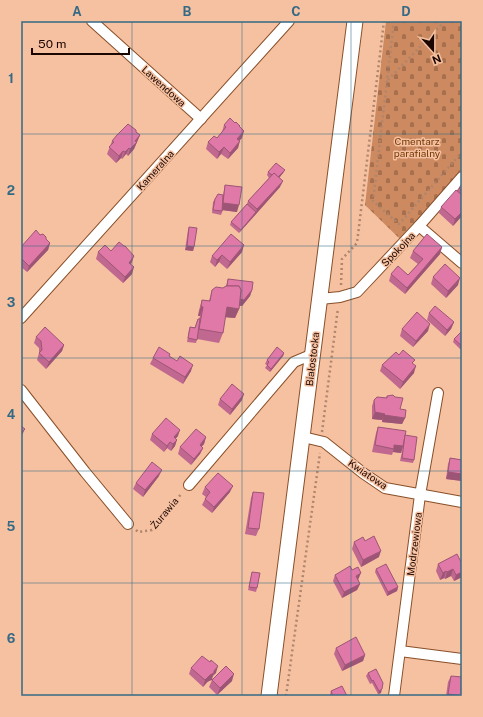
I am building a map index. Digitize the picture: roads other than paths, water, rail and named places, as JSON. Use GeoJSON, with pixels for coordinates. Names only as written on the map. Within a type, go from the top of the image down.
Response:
{"type":"FeatureCollection","features":[{"type":"Feature","properties":{"kind":"street","name":"Lawendowa"},"geometry":{"type":"LineString","coordinates":[[92,21],[201,119]]}},
{"type":"Feature","properties":{"kind":"street","name":"Kameralna"},"geometry":{"type":"LineString","coordinates":[[21,318],[289,21]]}},
{"type":"Feature","properties":{"kind":"street","name":"Białostocka"},"geometry":{"type":"LineString","coordinates":[[269,696],[355,21]]}},
{"type":"Feature","properties":{"kind":"street","name":"Spokojna"},"geometry":{"type":"LineString","coordinates":[[320,299],[340,297],[357,292],[420,226],[462,177]]}},
{"type":"Feature","properties":{"kind":"street"},"geometry":{"type":"LineString","coordinates":[[420,226],[462,263]]}},
{"type":"Feature","properties":{"kind":"street"},"geometry":{"type":"LineString","coordinates":[[189,485],[294,362],[313,354]]}},
{"type":"Feature","properties":{"kind":"street"},"geometry":{"type":"LineString","coordinates":[[21,390],[128,524]]}},
{"type":"Feature","properties":{"kind":"street","name":"Modrzewiowa"},"geometry":{"type":"LineString","coordinates":[[394,696],[420,495],[438,393]]}},
{"type":"Feature","properties":{"kind":"street","name":"Kwiatowa"},"geometry":{"type":"LineString","coordinates":[[303,437],[324,442],[363,473],[386,488],[462,502]]}},
{"type":"Feature","properties":{"kind":"street"},"geometry":{"type":"LineString","coordinates":[[400,650],[462,659]]}},
{"type":"Feature","properties":{"kind":"park label","name":"Cmentarz parafialny"},"geometry":{"type":"Point","coordinates":[417,146]}}]}
